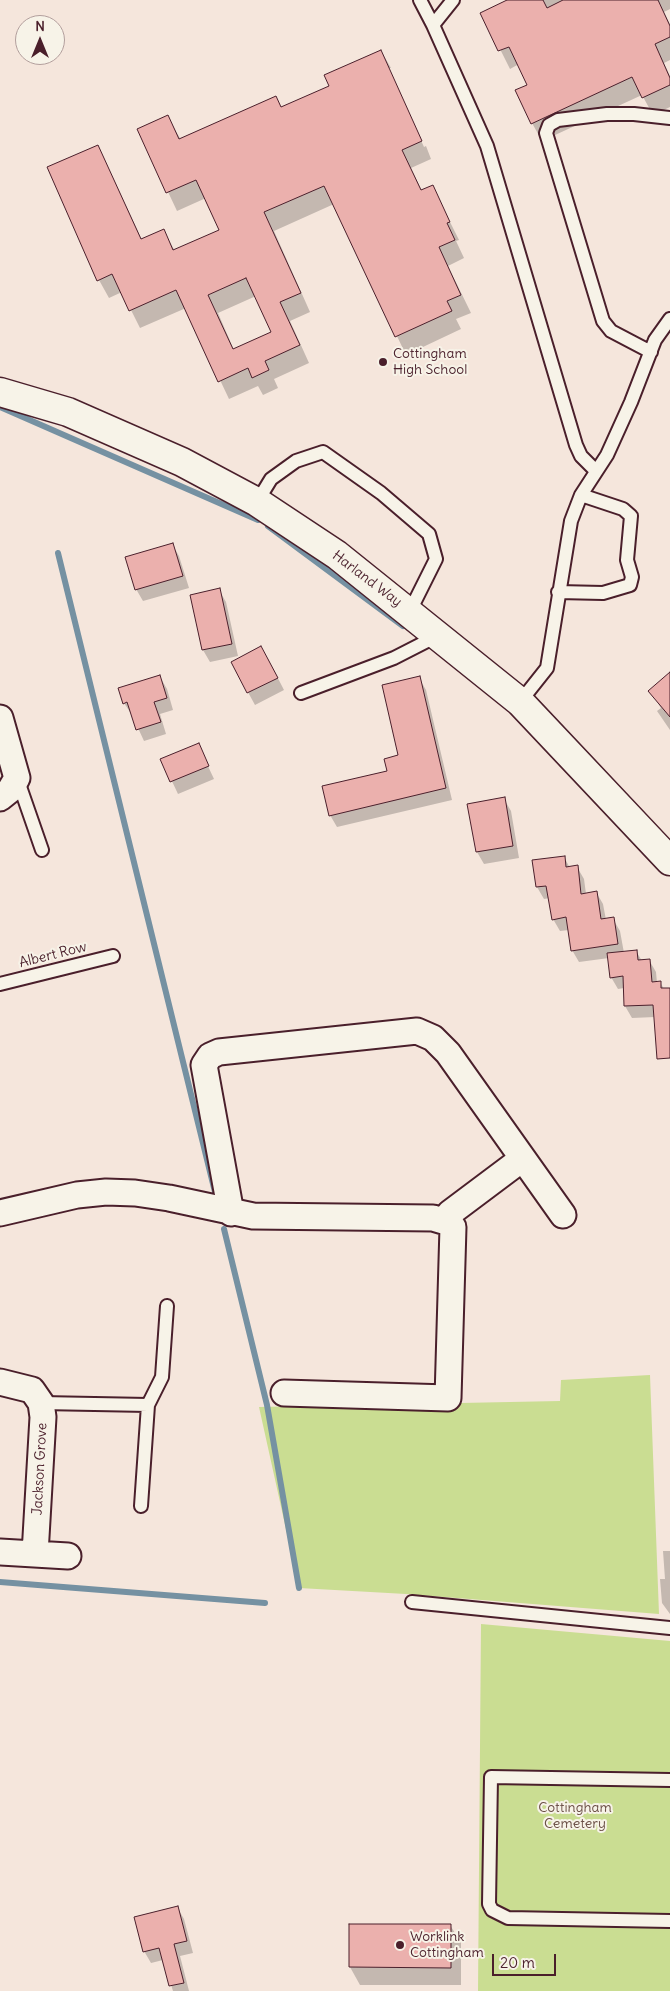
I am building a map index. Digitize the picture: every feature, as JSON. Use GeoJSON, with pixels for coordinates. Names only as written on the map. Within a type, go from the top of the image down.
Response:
{"type":"FeatureCollection","features":[{"type":"Feature","properties":{"kind":"main road","name":"Harland Way"},"geometry":{"type":"LineString","coordinates":[[1,395],[68,412],[182,462],[257,502],[336,555],[410,611],[520,702],[670,861]]}},
{"type":"Feature","properties":{"kind":"street"},"geometry":{"type":"LineString","coordinates":[[0,718],[17,778],[10,790],[0,798]]}},
{"type":"Feature","properties":{"kind":"street"},"geometry":{"type":"LineString","coordinates":[[231,1213],[204,1065],[210,1056],[219,1052],[417,1031],[434,1038],[448,1053],[563,1215]]}},
{"type":"Feature","properties":{"kind":"street"},"geometry":{"type":"LineString","coordinates":[[444,1220],[450,1213],[522,1159]]}},
{"type":"Feature","properties":{"kind":"street"},"geometry":{"type":"LineString","coordinates":[[0,1214],[77,1195],[106,1192],[135,1193],[169,1198],[231,1213],[253,1216],[433,1218],[450,1223],[453,1227],[448,1398],[284,1392]]}},
{"type":"Feature","properties":{"kind":"street","name":"Jackson Grove"},"geometry":{"type":"LineString","coordinates":[[0,1382],[32,1390],[41,1403],[43,1417],[35,1554]]}},
{"type":"Feature","properties":{"kind":"street"},"geometry":{"type":"LineString","coordinates":[[0,1552],[68,1556]]}},
{"type":"Feature","properties":{"kind":"lane"},"geometry":{"type":"LineString","coordinates":[[420,0],[487,146],[576,445],[581,456],[596,471]]}},
{"type":"Feature","properties":{"kind":"lane"},"geometry":{"type":"LineString","coordinates":[[433,25],[453,0]]}},
{"type":"Feature","properties":{"kind":"lane"},"geometry":{"type":"LineString","coordinates":[[651,352],[611,331],[603,321],[546,133],[549,125],[558,120],[607,114],[634,114],[670,118]]}},
{"type":"Feature","properties":{"kind":"lane"},"geometry":{"type":"LineString","coordinates":[[520,702],[546,668],[571,520],[581,495],[606,455],[631,402],[655,340],[670,319]]}},
{"type":"Feature","properties":{"kind":"lane"},"geometry":{"type":"LineString","coordinates":[[257,502],[271,479],[296,460],[323,452],[374,488],[429,534],[436,559],[410,611]]}},
{"type":"Feature","properties":{"kind":"lane"},"geometry":{"type":"LineString","coordinates":[[558,592],[603,593],[630,585],[632,577],[627,560],[631,516],[624,509],[581,495]]}},
{"type":"Feature","properties":{"kind":"lane"},"geometry":{"type":"LineString","coordinates":[[300,693],[394,658],[439,635]]}},
{"type":"Feature","properties":{"kind":"lane"},"geometry":{"type":"LineString","coordinates":[[17,778],[42,850]]}},
{"type":"Feature","properties":{"kind":"lane","name":"Albert Row"},"geometry":{"type":"LineString","coordinates":[[0,984],[113,956]]}},
{"type":"Feature","properties":{"kind":"lane"},"geometry":{"type":"LineString","coordinates":[[141,1506],[148,1404],[162,1377],[167,1306]]}},
{"type":"Feature","properties":{"kind":"lane"},"geometry":{"type":"LineString","coordinates":[[41,1403],[148,1404]]}},
{"type":"Feature","properties":{"kind":"lane"},"geometry":{"type":"LineString","coordinates":[[412,1602],[670,1628]]}},
{"type":"Feature","properties":{"kind":"lane"},"geometry":{"type":"LineString","coordinates":[[670,1780],[491,1776],[489,1904],[492,1910],[501,1915],[514,1918],[670,1921]]}},
{"type":"Feature","properties":{"kind":"green space"},"geometry":{"type":"Polygon","coordinates":[[[650,1375],[659,1614],[406,1594],[299,1588],[259,1407],[560,1401],[561,1380],[650,1375]]]}},
{"type":"Feature","properties":{"kind":"green space","name":"Cottingham Cemetery"},"geometry":{"type":"Polygon","coordinates":[[[481,1624],[670,1641],[670,1991],[478,1991],[481,1624]]]}},
{"type":"Feature","properties":{"kind":"building"},"geometry":{"type":"Polygon","coordinates":[[[507,0],[543,0],[547,8],[563,0],[658,0],[670,26],[670,37],[655,44],[670,78],[670,85],[642,98],[632,77],[531,124],[515,90],[527,85],[509,47],[498,51],[480,13],[507,0]]]}},
{"type":"Feature","properties":{"kind":"building"},"geometry":{"type":"Polygon","coordinates":[[[381,50],[422,141],[402,150],[421,190],[433,185],[450,222],[447,223],[455,240],[439,247],[461,295],[447,301],[452,311],[395,337],[324,186],[264,212],[301,293],[280,302],[300,345],[265,361],[269,370],[252,378],[248,368],[218,382],[176,290],[129,311],[112,274],[97,281],[47,167],[98,145],[141,239],[164,229],[173,250],[219,230],[196,180],[166,193],[137,129],[168,115],[179,139],[276,96],[281,107],[329,86],[324,75],[381,50]],[[246,278],[208,295],[233,349],[271,332],[246,278]]]}},
{"type":"Feature","properties":{"kind":"building"},"geometry":{"type":"Polygon","coordinates":[[[173,543],[183,576],[135,590],[125,557],[173,543]]]}},
{"type":"Feature","properties":{"kind":"building"},"geometry":{"type":"Polygon","coordinates":[[[220,588],[232,644],[202,650],[190,595],[220,588]]]}},
{"type":"Feature","properties":{"kind":"building"},"geometry":{"type":"Polygon","coordinates":[[[261,646],[278,678],[247,693],[231,662],[261,646]]]}},
{"type":"Feature","properties":{"kind":"building"},"geometry":{"type":"Polygon","coordinates":[[[670,672],[670,717],[648,691],[670,672]]]}},
{"type":"Feature","properties":{"kind":"building"},"geometry":{"type":"Polygon","coordinates":[[[160,675],[167,698],[154,702],[161,722],[136,730],[127,702],[123,704],[118,688],[160,675]]]}},
{"type":"Feature","properties":{"kind":"building"},"geometry":{"type":"Polygon","coordinates":[[[420,676],[446,788],[329,816],[322,786],[387,771],[384,759],[398,755],[382,685],[420,676]]]}},
{"type":"Feature","properties":{"kind":"building"},"geometry":{"type":"Polygon","coordinates":[[[199,743],[209,766],[170,782],[160,759],[199,743]]]}},
{"type":"Feature","properties":{"kind":"building"},"geometry":{"type":"Polygon","coordinates":[[[505,797],[513,846],[476,852],[467,804],[505,797]]]}},
{"type":"Feature","properties":{"kind":"building"},"geometry":{"type":"Polygon","coordinates":[[[565,856],[566,867],[578,865],[581,894],[597,891],[601,919],[614,917],[618,944],[571,951],[566,917],[552,920],[546,886],[536,887],[532,860],[565,856]]]}},
{"type":"Feature","properties":{"kind":"building"},"geometry":{"type":"Polygon","coordinates":[[[637,950],[638,960],[650,959],[652,982],[661,981],[661,988],[670,988],[670,1058],[657,1059],[653,1005],[624,1006],[623,976],[610,978],[607,953],[637,950]]]}},
{"type":"Feature","properties":{"kind":"building"},"geometry":{"type":"Polygon","coordinates":[[[178,1906],[187,1941],[174,1944],[184,1983],[169,1986],[159,1948],[143,1952],[134,1917],[178,1906]]]}},
{"type":"Feature","properties":{"kind":"building"},"geometry":{"type":"Polygon","coordinates":[[[349,1924],[451,1924],[451,1968],[349,1967],[349,1924]]]}},
{"type":"Feature","properties":{"kind":"waterway"},"geometry":{"type":"LineString","coordinates":[[0,407],[258,520]]}},
{"type":"Feature","properties":{"kind":"waterway"},"geometry":{"type":"LineString","coordinates":[[268,526],[403,626]]}},
{"type":"Feature","properties":{"kind":"waterway"},"geometry":{"type":"LineString","coordinates":[[58,553],[215,1192]]}},
{"type":"Feature","properties":{"kind":"waterway"},"geometry":{"type":"LineString","coordinates":[[224,1229],[267,1405],[299,1588]]}},
{"type":"Feature","properties":{"kind":"waterway"},"geometry":{"type":"LineString","coordinates":[[0,1582],[265,1603]]}},
{"type":"Feature","properties":{"kind":"place","name":"Cottingham High School"},"geometry":{"type":"Point","coordinates":[383,362]}},
{"type":"Feature","properties":{"kind":"place","name":"Worklink Cottingham"},"geometry":{"type":"Point","coordinates":[400,1945]}}]}
